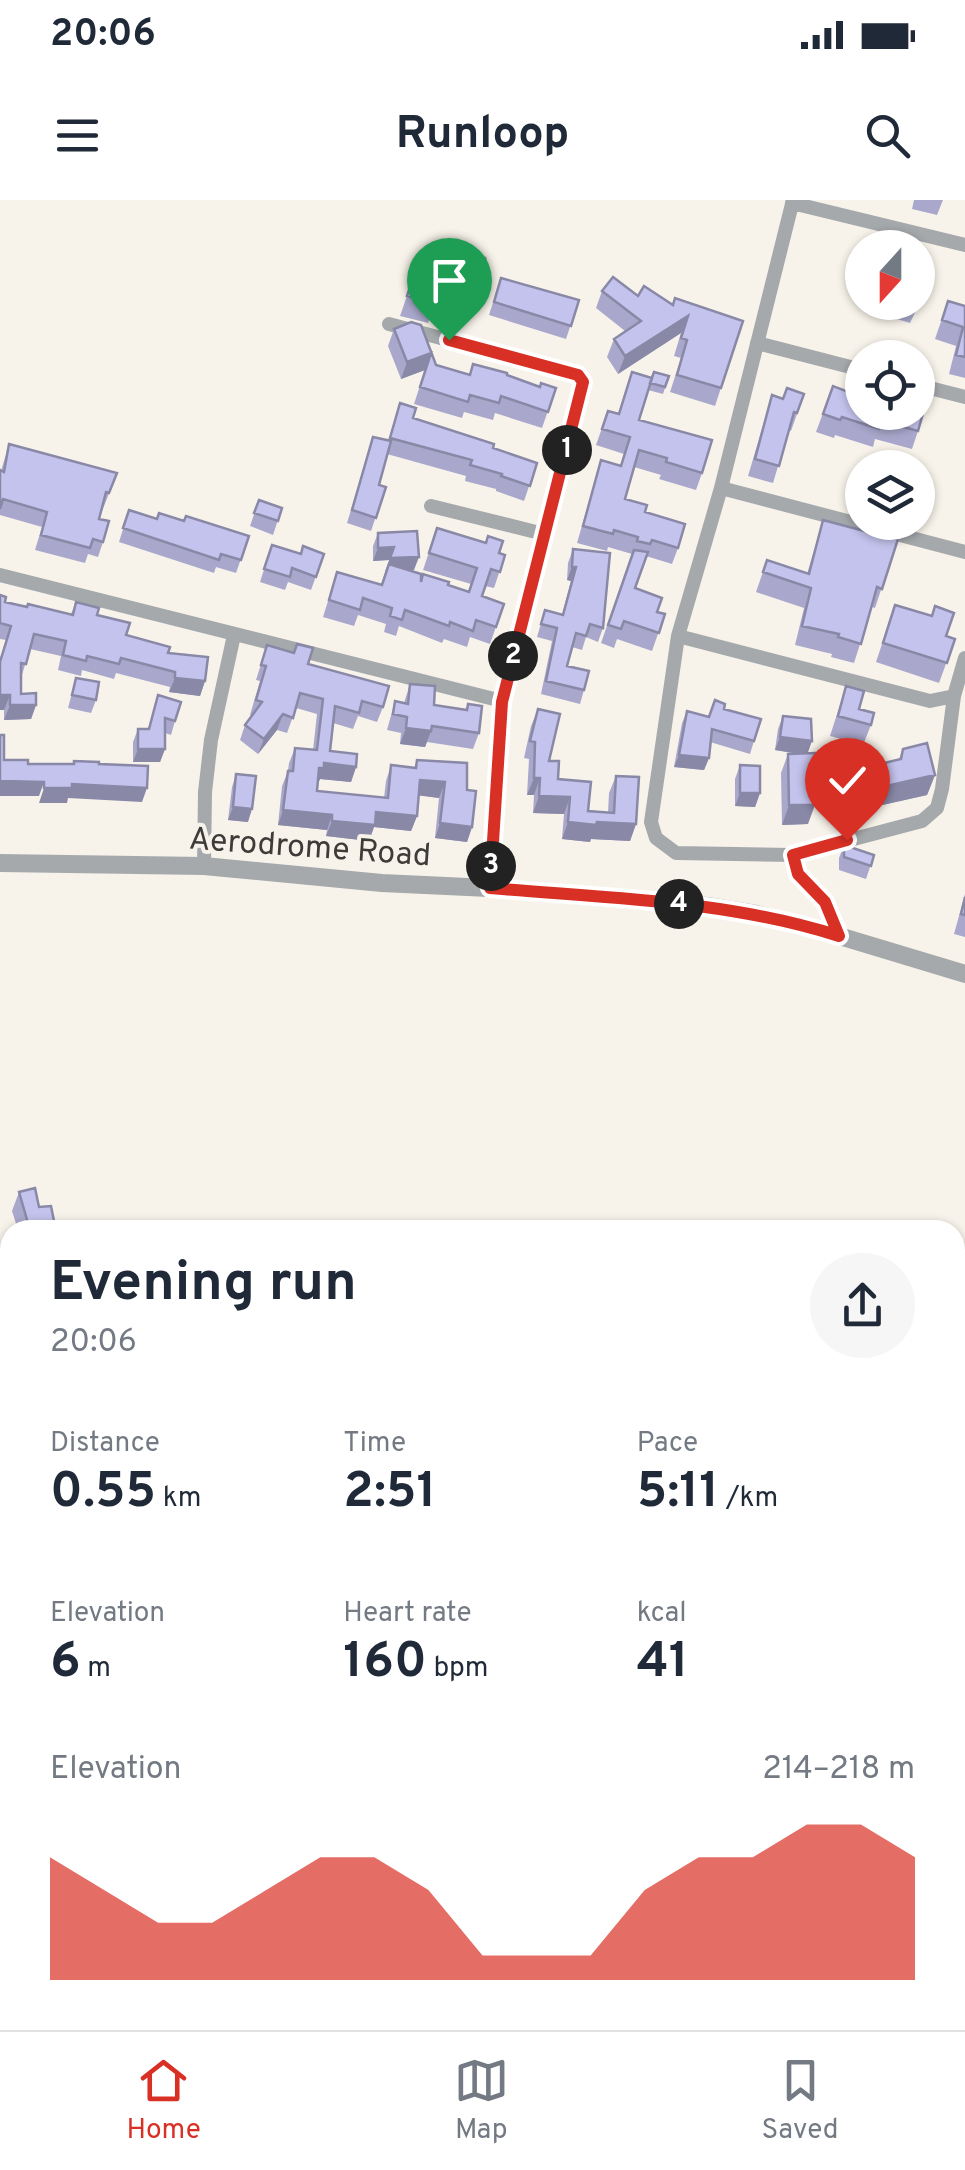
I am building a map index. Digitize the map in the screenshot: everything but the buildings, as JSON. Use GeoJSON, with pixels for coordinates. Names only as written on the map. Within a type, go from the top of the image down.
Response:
{"type":"FeatureCollection","features":[{"type":"Feature","properties":{"kind":"street"},"geometry":{"type":"LineString","coordinates":[[965,245],[792,202],[720,488],[678,636],[650,822],[656,838],[676,853],[793,855],[922,820],[937,808],[954,696],[965,658]]}},
{"type":"Feature","properties":{"kind":"street"},"geometry":{"type":"LineString","coordinates":[[388,324],[578,375],[583,382],[502,702],[490,888]]}},
{"type":"Feature","properties":{"kind":"street"},"geometry":{"type":"LineString","coordinates":[[757,343],[845,366]]}},
{"type":"Feature","properties":{"kind":"street"},"geometry":{"type":"LineString","coordinates":[[935,389],[965,397]]}},
{"type":"Feature","properties":{"kind":"street"},"geometry":{"type":"LineString","coordinates":[[720,488],[965,552]]}},
{"type":"Feature","properties":{"kind":"street"},"geometry":{"type":"LineString","coordinates":[[431,506],[544,534]]}},
{"type":"Feature","properties":{"kind":"street"},"geometry":{"type":"LineString","coordinates":[[0,575],[502,702]]}},
{"type":"Feature","properties":{"kind":"street"},"geometry":{"type":"LineString","coordinates":[[204,866],[205,792],[211,740],[234,634]]}},
{"type":"Feature","properties":{"kind":"street"},"geometry":{"type":"LineString","coordinates":[[678,636],[930,701],[954,696]]}},
{"type":"Feature","properties":{"kind":"street"},"geometry":{"type":"LineString","coordinates":[[793,855],[798,874],[825,902],[839,936]]}},
{"type":"Feature","properties":{"kind":"street","name":"Aerodrome Road"},"geometry":{"type":"LineString","coordinates":[[0,863],[204,866],[707,906],[756,914],[965,974]]}},
{"type":"Feature","properties":{"kind":"route"},"geometry":{"type":"LineString","coordinates":[[449,340],[578,375],[583,382],[502,702],[490,888],[707,906],[756,914],[839,936],[825,902],[798,874],[793,855],[847,840]]}}]}
